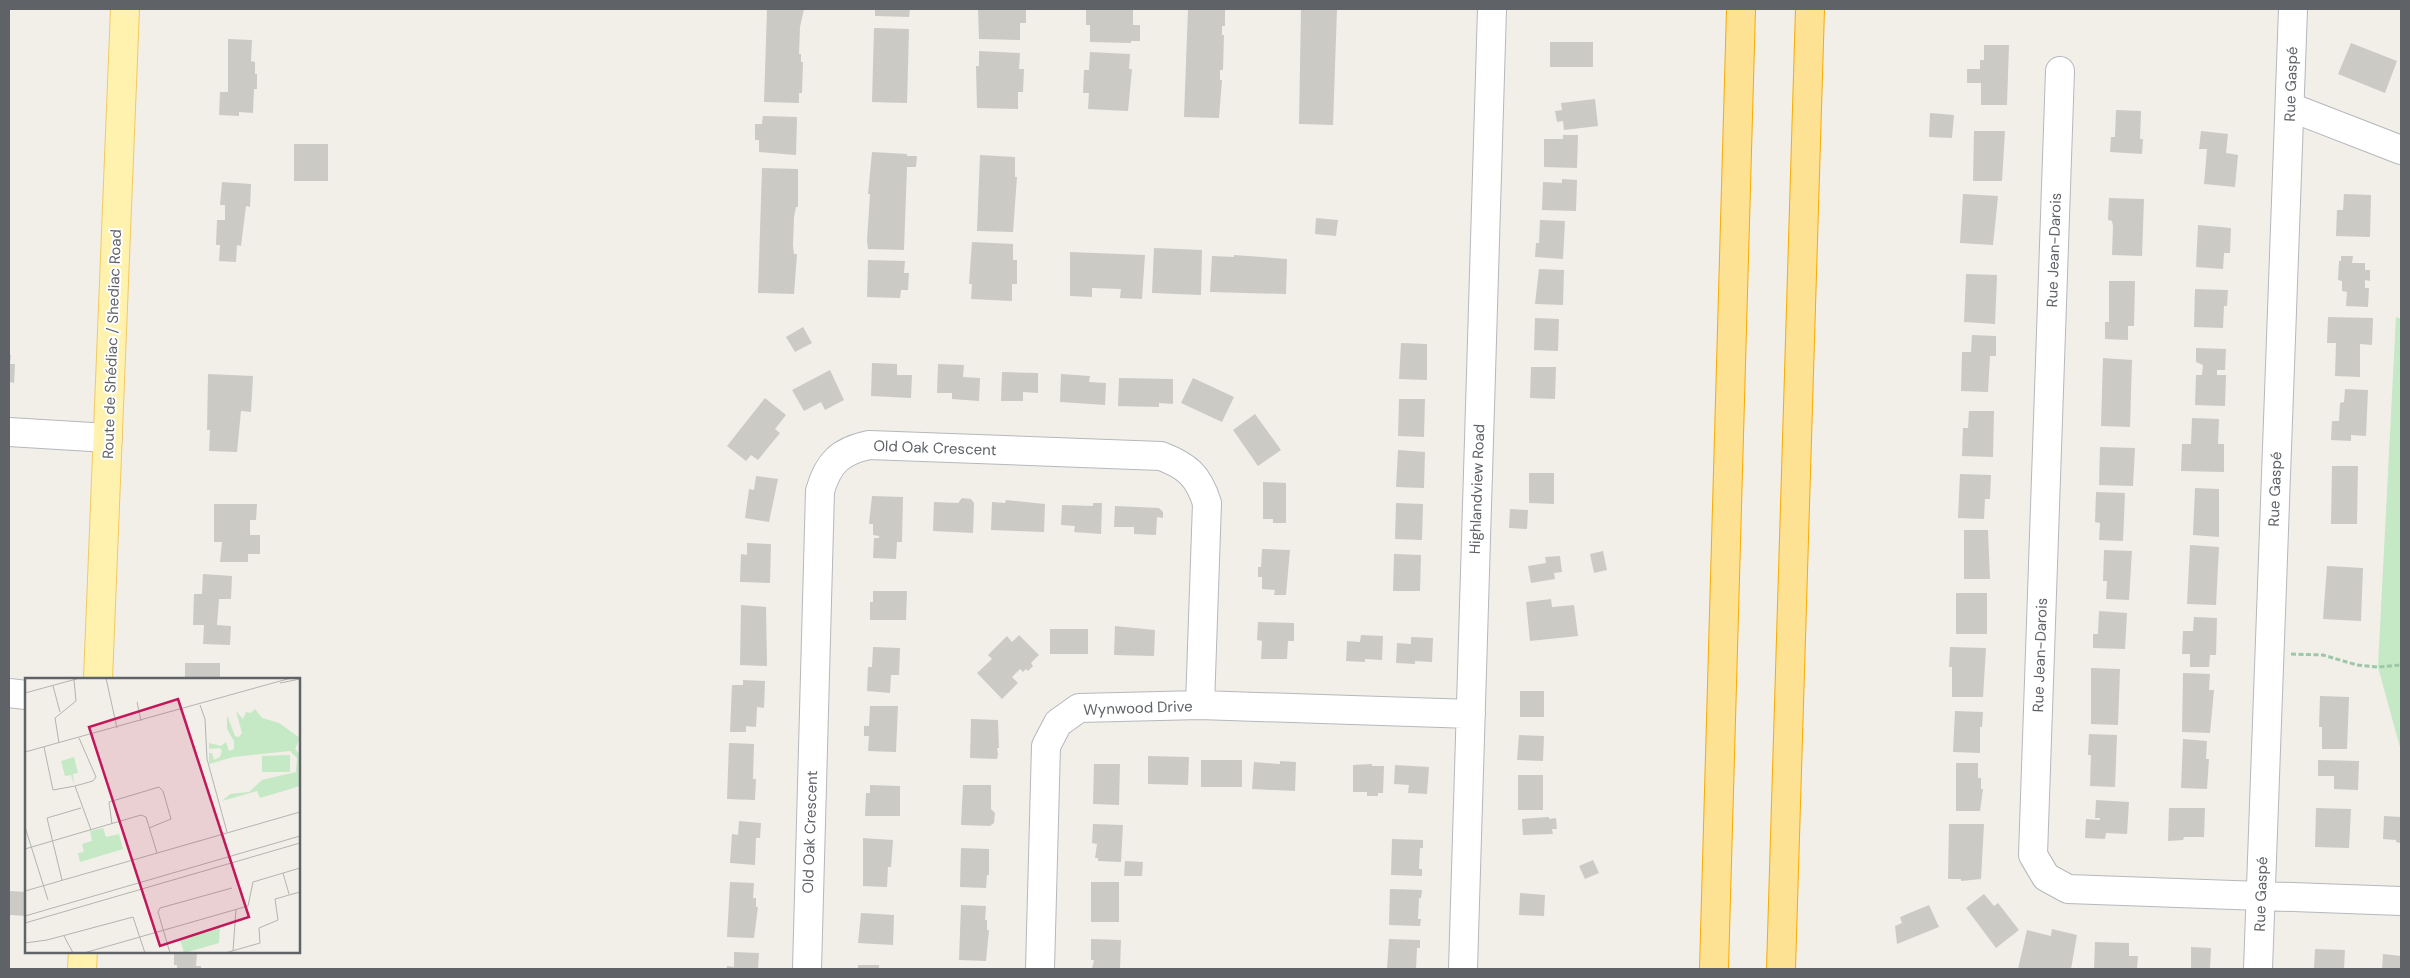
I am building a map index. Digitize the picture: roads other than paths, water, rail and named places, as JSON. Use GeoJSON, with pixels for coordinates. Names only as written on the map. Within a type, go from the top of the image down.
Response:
{"type":"FeatureCollection","features":[{"type":"Feature","properties":{"kind":"highway"},"geometry":{"type":"LineString","coordinates":[[1714,969],[1741,9]]}},
{"type":"Feature","properties":{"kind":"highway"},"geometry":{"type":"LineString","coordinates":[[1781,969],[1810,9]]}},
{"type":"Feature","properties":{"kind":"main road","name":"Route de Shédiac / Shediac Road"},"geometry":{"type":"LineString","coordinates":[[98,678],[126,9]]}},
{"type":"Feature","properties":{"kind":"main road"},"geometry":{"type":"LineString","coordinates":[[82,969],[83,953]]}},
{"type":"Feature","properties":{"kind":"street","name":"Highlandview Road"},"geometry":{"type":"LineString","coordinates":[[1463,969],[1492,9]]}},
{"type":"Feature","properties":{"kind":"street","name":"Rue Gaspé"},"geometry":{"type":"LineString","coordinates":[[2258,969],[2293,9]]}},
{"type":"Feature","properties":{"kind":"street","name":"Rue Jean-Darois"},"geometry":{"type":"LineString","coordinates":[[2060,71],[2033,855],[2046,878],[2068,889],[2401,901]]}},
{"type":"Feature","properties":{"kind":"street"},"geometry":{"type":"LineString","coordinates":[[2290,107],[2401,150]]}},
{"type":"Feature","properties":{"kind":"street"},"geometry":{"type":"LineString","coordinates":[[9,432],[108,438]]}},
{"type":"Feature","properties":{"kind":"street","name":"Old Oak Crescent"},"geometry":{"type":"LineString","coordinates":[[807,969],[820,491],[826,473],[837,458],[852,448],[869,445],[1161,456],[1179,463],[1201,484],[1206,503],[1200,705]]}},
{"type":"Feature","properties":{"kind":"street"},"geometry":{"type":"LineString","coordinates":[[9,693],[25,695]]}},
{"type":"Feature","properties":{"kind":"street","name":"Wynwood Drive"},"geometry":{"type":"LineString","coordinates":[[1040,969],[1046,746],[1058,723],[1079,708],[1200,705],[1471,714]]}}]}
